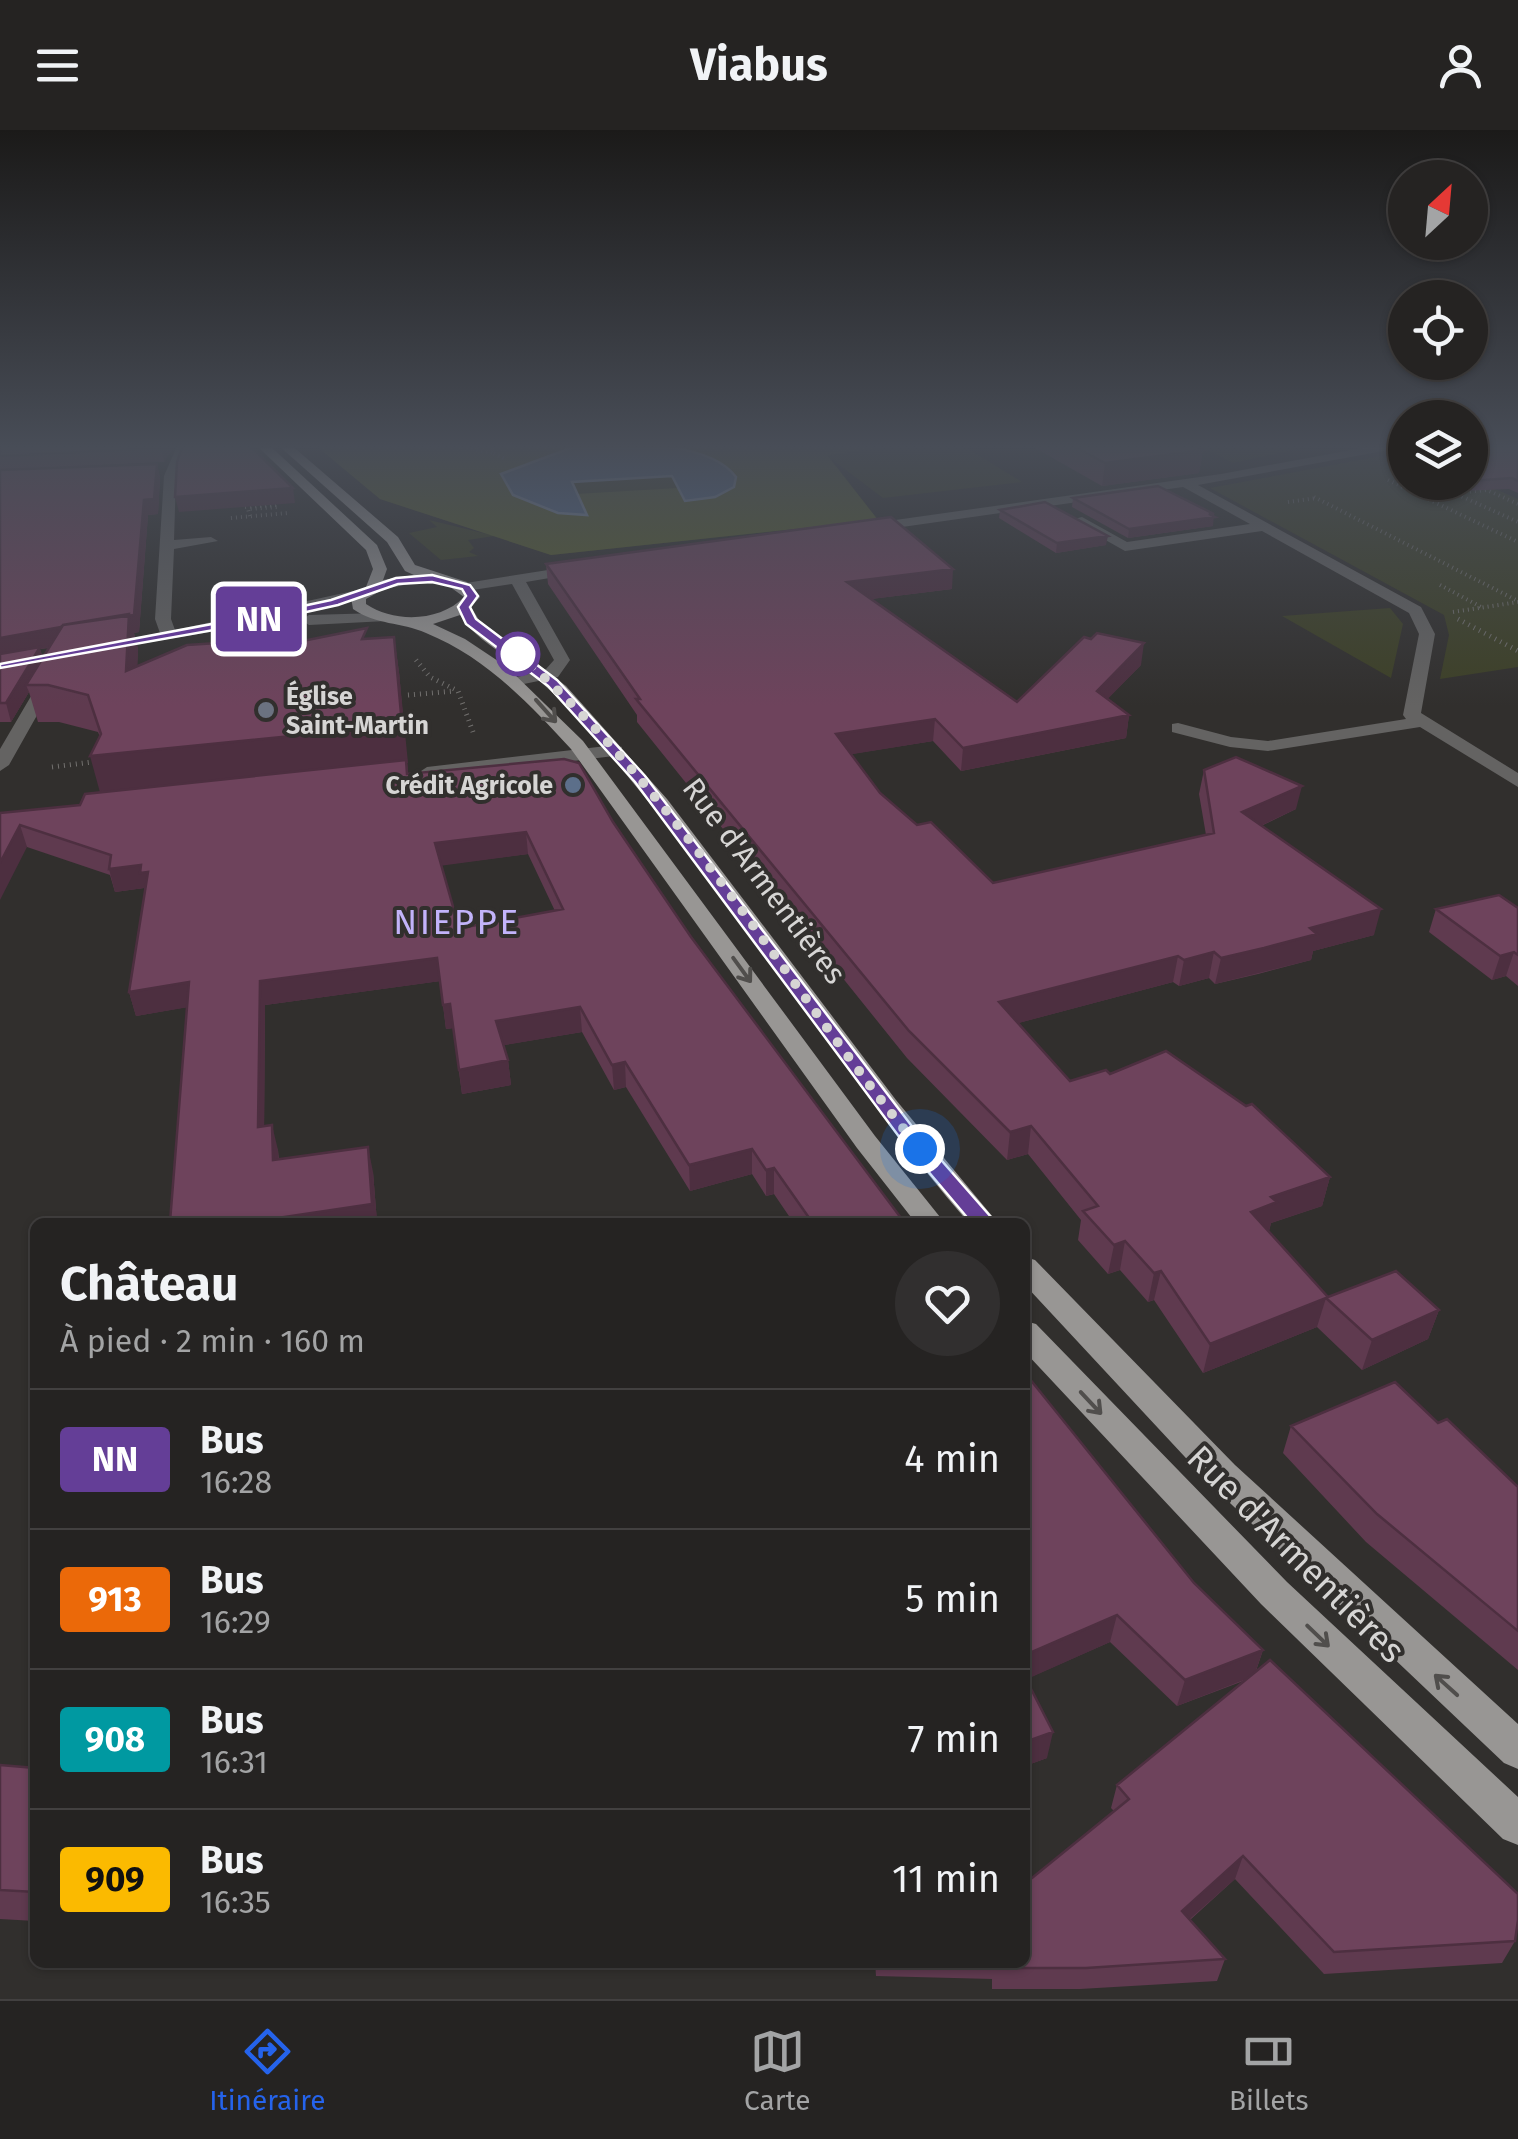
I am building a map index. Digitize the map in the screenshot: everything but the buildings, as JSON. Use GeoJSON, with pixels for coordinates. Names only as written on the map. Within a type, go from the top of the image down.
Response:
{"type":"FeatureCollection","features":[{"type":"Feature","properties":{"kind":"main road"},"geometry":{"type":"LineString","coordinates":[[354,531],[372,548],[380,569],[368,591],[357,600],[360,609],[380,618],[436,617],[465,597],[440,580],[410,568],[383,531]]}},
{"type":"Feature","properties":{"kind":"main road"},"geometry":{"type":"LineString","coordinates":[[368,591],[405,580],[440,580]]}},
{"type":"Feature","properties":{"kind":"main road","name":"Rue d'Armentières"},"geometry":{"type":"LineString","coordinates":[[465,597],[475,626],[545,676],[615,751],[676,826],[907,1134],[980,1218]]}},
{"type":"Feature","properties":{"kind":"main road"},"geometry":{"type":"LineString","coordinates":[[408,620],[477,651],[520,682],[585,755],[866,1142],[927,1218]]}},
{"type":"Feature","properties":{"kind":"main road","name":"Rue d'Armentières"},"geometry":{"type":"LineString","coordinates":[[1030,1272],[1223,1475],[1518,1750]]}},
{"type":"Feature","properties":{"kind":"main road","name":"Rue d'Armentières"},"geometry":{"type":"LineString","coordinates":[[1030,1337],[1274,1594],[1518,1825]]}},
{"type":"Feature","properties":{"kind":"street"},"geometry":{"type":"LineString","coordinates":[[168,531],[163,618],[169,635]]}},
{"type":"Feature","properties":{"kind":"street"},"geometry":{"type":"LineString","coordinates":[[1097,531],[1125,547],[1231,531]]}},
{"type":"Feature","properties":{"kind":"street"},"geometry":{"type":"LineString","coordinates":[[1275,531],[1416,610],[1427,634],[1411,708],[1420,722],[1518,781]]}},
{"type":"Feature","properties":{"kind":"street"},"geometry":{"type":"LineString","coordinates":[[167,545],[211,541]]}},
{"type":"Feature","properties":{"kind":"street"},"geometry":{"type":"LineString","coordinates":[[465,597],[516,578],[598,566]]}},
{"type":"Feature","properties":{"kind":"street"},"geometry":{"type":"LineString","coordinates":[[516,578],[561,657],[560,667],[545,676],[520,682]]}},
{"type":"Feature","properties":{"kind":"street"},"geometry":{"type":"LineString","coordinates":[[89,651],[219,627],[368,591]]}},
{"type":"Feature","properties":{"kind":"street"},"geometry":{"type":"LineString","coordinates":[[219,627],[380,618]]}},
{"type":"Feature","properties":{"kind":"street"},"geometry":{"type":"LineString","coordinates":[[0,765],[58,665]]}},
{"type":"Feature","properties":{"kind":"street"},"geometry":{"type":"LineString","coordinates":[[1178,728],[1230,742],[1268,746],[1420,722]]}},
{"type":"Feature","properties":{"kind":"street"},"geometry":{"type":"LineString","coordinates":[[405,775],[615,751]]}},
{"type":"Feature","properties":{"kind":"path"},"geometry":{"type":"LineString","coordinates":[[1382,531],[1518,602]]}},
{"type":"Feature","properties":{"kind":"path"},"geometry":{"type":"LineString","coordinates":[[1495,531],[1518,542]]}},
{"type":"Feature","properties":{"kind":"path"},"geometry":{"type":"LineString","coordinates":[[1446,613],[1518,602]]}},
{"type":"Feature","properties":{"kind":"path"},"geometry":{"type":"LineString","coordinates":[[412,655],[430,677],[458,691],[474,735]]}},
{"type":"Feature","properties":{"kind":"path"},"geometry":{"type":"LineString","coordinates":[[408,695],[458,691]]}},
{"type":"Feature","properties":{"kind":"path"},"geometry":{"type":"LineString","coordinates":[[52,767],[102,760]]}},
{"type":"Feature","properties":{"kind":"green space"},"geometry":{"type":"Polygon","coordinates":[[[475,531],[491,535],[479,531],[773,531],[551,555],[494,536],[468,540],[474,548],[469,552],[478,556],[441,560],[409,533],[475,531]]]}},
{"type":"Feature","properties":{"kind":"green space"},"geometry":{"type":"Polygon","coordinates":[[[478,531],[773,531],[551,555],[478,531]]]}},
{"type":"Feature","properties":{"kind":"green space"},"geometry":{"type":"Polygon","coordinates":[[[1290,531],[1518,531],[1518,667],[1440,679],[1449,635],[1444,615],[1290,531]]]}},
{"type":"Feature","properties":{"kind":"green space"},"geometry":{"type":"Polygon","coordinates":[[[1390,608],[1403,624],[1391,678],[1282,616],[1390,608]]]}},
{"type":"Feature","properties":{"kind":"bus line","name":"NN"},"geometry":{"type":"LineString","coordinates":[[0,664],[270,617],[334,603],[396,581],[432,579],[462,584],[472,593],[464,607],[470,621],[553,683],[640,779],[907,1134],[980,1218]]}},
{"type":"Feature","properties":{"kind":"place","name":"Église Saint-Martin"},"geometry":{"type":"Point","coordinates":[266,710]}},
{"type":"Feature","properties":{"kind":"place","name":"Crédit Agricole"},"geometry":{"type":"Point","coordinates":[573,785]}},
{"type":"Feature","properties":{"kind":"district","name":"NIEPPE"},"geometry":{"type":"Point","coordinates":[457,922]}},
{"type":"Feature","properties":{"kind":"route"},"geometry":{"type":"LineString","coordinates":[[518,654],[561,691],[640,779],[920,1149]]}}]}
